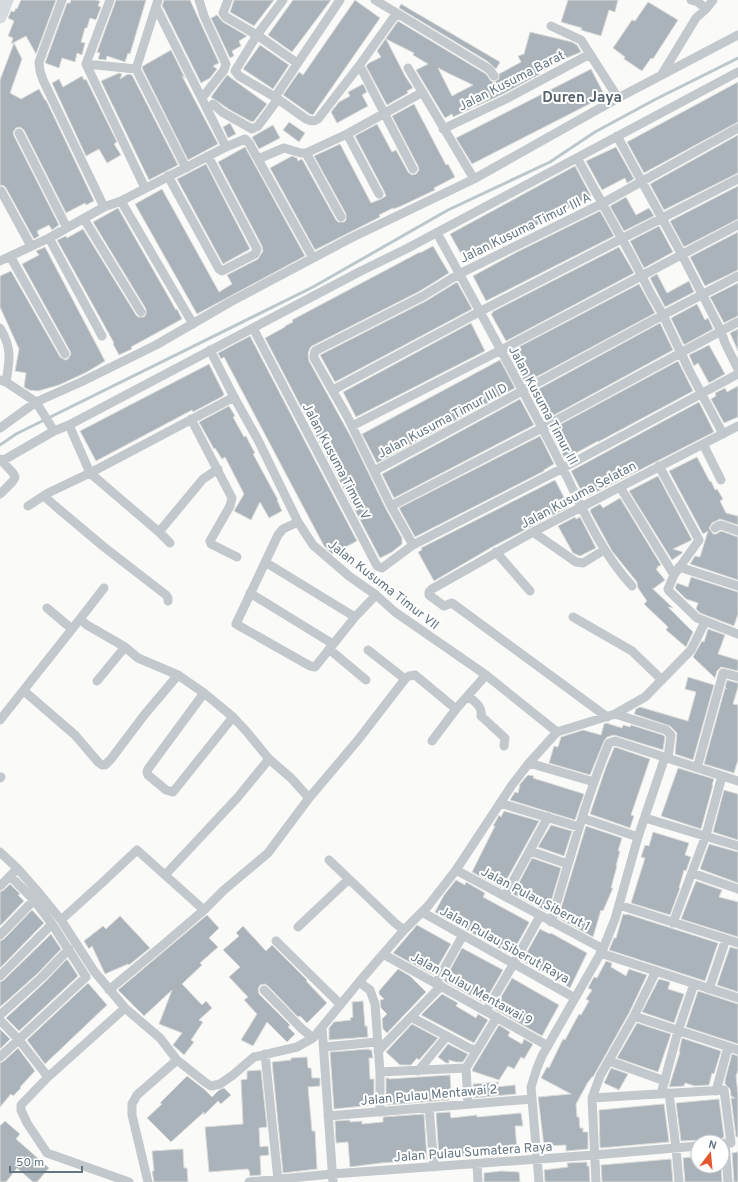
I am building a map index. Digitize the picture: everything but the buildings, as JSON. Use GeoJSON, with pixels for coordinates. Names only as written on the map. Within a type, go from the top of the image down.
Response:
{"type":"FeatureCollection","features":[{"type":"Feature","properties":{"kind":"street"},"geometry":{"type":"LineString","coordinates":[[0,17],[7,0]]}},
{"type":"Feature","properties":{"kind":"street"},"geometry":{"type":"LineString","coordinates":[[62,0],[40,62],[40,71],[104,207]]}},
{"type":"Feature","properties":{"kind":"street"},"geometry":{"type":"LineString","coordinates":[[110,0],[86,64],[145,188]]}},
{"type":"Feature","properties":{"kind":"street"},"geometry":{"type":"LineString","coordinates":[[199,0],[204,16],[226,64],[224,70],[202,98]]}},
{"type":"Feature","properties":{"kind":"street"},"geometry":{"type":"LineString","coordinates":[[228,0],[223,13],[226,17],[256,35],[297,63]]}},
{"type":"Feature","properties":{"kind":"street"},"geometry":{"type":"LineString","coordinates":[[283,0],[256,35],[235,71],[239,76],[311,121],[318,119],[359,66],[396,14]]}},
{"type":"Feature","properties":{"kind":"street"},"geometry":{"type":"LineString","coordinates":[[213,104],[222,112],[252,129],[258,126],[297,63],[340,0]]}},
{"type":"Feature","properties":{"kind":"street"},"geometry":{"type":"LineString","coordinates":[[375,0],[484,66],[490,70],[494,76]]}},
{"type":"Feature","properties":{"kind":"street"},"geometry":{"type":"LineString","coordinates":[[691,0],[698,2],[706,9]]}},
{"type":"Feature","properties":{"kind":"street"},"geometry":{"type":"LineString","coordinates":[[661,75],[696,18],[713,0]]}},
{"type":"Feature","properties":{"kind":"street"},"geometry":{"type":"LineString","coordinates":[[157,3],[226,147]]}},
{"type":"Feature","properties":{"kind":"street"},"geometry":{"type":"LineString","coordinates":[[157,3],[136,69],[186,168]]}},
{"type":"Feature","properties":{"kind":"street"},"geometry":{"type":"LineString","coordinates":[[550,26],[581,40],[618,98]]}},
{"type":"Feature","properties":{"kind":"street"},"geometry":{"type":"LineString","coordinates":[[0,428],[36,402],[115,366],[232,301],[351,238],[474,179],[618,98],[738,36]]}},
{"type":"Feature","properties":{"kind":"street","name":"Jalan Kusuma Barat"},"geometry":{"type":"LineString","coordinates":[[444,129],[506,99],[590,54]]}},
{"type":"Feature","properties":{"kind":"street"},"geometry":{"type":"LineString","coordinates":[[86,64],[136,69]]}},
{"type":"Feature","properties":{"kind":"street"},"geometry":{"type":"LineString","coordinates":[[408,68],[474,179]]}},
{"type":"Feature","properties":{"kind":"street"},"geometry":{"type":"LineString","coordinates":[[362,70],[413,170]]}},
{"type":"Feature","properties":{"kind":"street"},"geometry":{"type":"LineString","coordinates":[[0,494],[15,477],[1,460],[53,428],[69,426],[210,350],[437,232],[738,72]]}},
{"type":"Feature","properties":{"kind":"street"},"geometry":{"type":"LineString","coordinates":[[258,159],[284,148],[306,153],[347,134],[422,92]]}},
{"type":"Feature","properties":{"kind":"street","name":"Jalan Kusuma Timur III A"},"geometry":{"type":"LineString","coordinates":[[413,545],[391,506],[333,390],[314,358],[316,351],[423,296],[459,274],[603,203],[738,128]]}},
{"type":"Feature","properties":{"kind":"street"},"geometry":{"type":"LineString","coordinates":[[19,133],[67,228]]}},
{"type":"Feature","properties":{"kind":"street"},"geometry":{"type":"LineString","coordinates":[[347,134],[379,194]]}},
{"type":"Feature","properties":{"kind":"street"},"geometry":{"type":"LineString","coordinates":[[617,136],[682,254],[721,331],[725,343],[738,369]]}},
{"type":"Feature","properties":{"kind":"street"},"geometry":{"type":"LineString","coordinates":[[0,261],[49,238],[104,207],[243,140],[248,140],[313,258]]}},
{"type":"Feature","properties":{"kind":"street"},"geometry":{"type":"LineString","coordinates":[[306,153],[341,217]]}},
{"type":"Feature","properties":{"kind":"street"},"geometry":{"type":"LineString","coordinates":[[168,176],[219,269],[222,271],[255,254],[257,249],[208,156]]}},
{"type":"Feature","properties":{"kind":"street"},"geometry":{"type":"LineString","coordinates":[[577,158],[642,275],[650,294],[663,315],[723,434]]}},
{"type":"Feature","properties":{"kind":"street"},"geometry":{"type":"LineString","coordinates":[[333,390],[479,312],[738,179]]}},
{"type":"Feature","properties":{"kind":"street"},"geometry":{"type":"LineString","coordinates":[[1,191],[31,246]]}},
{"type":"Feature","properties":{"kind":"street"},"geometry":{"type":"LineString","coordinates":[[121,200],[193,324]]}},
{"type":"Feature","properties":{"kind":"street"},"geometry":{"type":"LineString","coordinates":[[84,219],[141,312]]}},
{"type":"Feature","properties":{"kind":"street"},"geometry":{"type":"LineString","coordinates":[[352,426],[501,350],[738,225]]}},
{"type":"Feature","properties":{"kind":"street","name":"Jalan Kusuma Timur III"},"geometry":{"type":"LineString","coordinates":[[437,232],[542,428],[604,550],[632,586]]}},
{"type":"Feature","properties":{"kind":"street"},"geometry":{"type":"LineString","coordinates":[[49,238],[102,336]]}},
{"type":"Feature","properties":{"kind":"street"},"geometry":{"type":"LineString","coordinates":[[10,256],[65,354]]}},
{"type":"Feature","properties":{"kind":"street","name":"Jalan Kusuma Timur III D"},"geometry":{"type":"LineString","coordinates":[[374,471],[738,276]]}},
{"type":"Feature","properties":{"kind":"street"},"geometry":{"type":"LineString","coordinates":[[391,506],[542,428],[738,322]]}},
{"type":"Feature","properties":{"kind":"street"},"geometry":{"type":"LineString","coordinates":[[0,328],[6,339],[10,355],[3,381],[36,402],[53,428]]}},
{"type":"Feature","properties":{"kind":"street","name":"Jalan Kusuma Timur V"},"geometry":{"type":"LineString","coordinates":[[253,328],[377,566],[382,568],[413,545]]}},
{"type":"Feature","properties":{"kind":"street","name":"Jalan Kusuma Timur VII"},"geometry":{"type":"LineString","coordinates":[[210,350],[258,440],[298,522],[313,545],[395,612],[486,675],[557,732]]}},
{"type":"Feature","properties":{"kind":"street"},"geometry":{"type":"LineString","coordinates":[[413,545],[563,468],[738,374]]}},
{"type":"Feature","properties":{"kind":"street"},"geometry":{"type":"LineString","coordinates":[[28,506],[44,496],[234,397]]}},
{"type":"Feature","properties":{"kind":"street"},"geometry":{"type":"LineString","coordinates":[[191,419],[229,490],[232,501],[210,541],[211,544],[237,557]]}},
{"type":"Feature","properties":{"kind":"street"},"geometry":{"type":"LineString","coordinates":[[69,426],[90,473],[170,543]]}},
{"type":"Feature","properties":{"kind":"street","name":"Jalan Kusuma Selatan"},"geometry":{"type":"LineString","coordinates":[[611,715],[452,603],[444,606],[432,597],[429,592],[533,532],[738,426]]}},
{"type":"Feature","properties":{"kind":"street"},"geometry":{"type":"LineString","coordinates":[[702,444],[721,480]]}},
{"type":"Feature","properties":{"kind":"street"},"geometry":{"type":"LineString","coordinates":[[659,466],[699,540],[677,571],[668,589],[670,594],[695,617],[738,634]]}},
{"type":"Feature","properties":{"kind":"street"},"geometry":{"type":"LineString","coordinates":[[158,532],[203,479],[218,469]]}},
{"type":"Feature","properties":{"kind":"street"},"geometry":{"type":"LineString","coordinates":[[620,487],[677,571],[738,586]]}},
{"type":"Feature","properties":{"kind":"street"},"geometry":{"type":"LineString","coordinates":[[44,496],[104,547],[166,595],[168,600]]}},
{"type":"Feature","properties":{"kind":"street"},"geometry":{"type":"LineString","coordinates":[[298,522],[282,529],[278,534],[236,624],[312,667],[315,667],[331,646],[376,595]]}},
{"type":"Feature","properties":{"kind":"street"},"geometry":{"type":"LineString","coordinates":[[715,528],[721,525],[738,531]]}},
{"type":"Feature","properties":{"kind":"street"},"geometry":{"type":"LineString","coordinates":[[533,532],[576,562],[583,563],[604,550]]}},
{"type":"Feature","properties":{"kind":"street"},"geometry":{"type":"LineString","coordinates":[[496,552],[530,591]]}},
{"type":"Feature","properties":{"kind":"street"},"geometry":{"type":"LineString","coordinates":[[265,562],[355,618]]}},
{"type":"Feature","properties":{"kind":"street"},"geometry":{"type":"LineString","coordinates":[[0,720],[104,588]]}},
{"type":"Feature","properties":{"kind":"street"},"geometry":{"type":"LineString","coordinates":[[250,593],[331,646],[366,680]]}},
{"type":"Feature","properties":{"kind":"street"},"geometry":{"type":"LineString","coordinates":[[47,608],[72,629]]}},
{"type":"Feature","properties":{"kind":"street"},"geometry":{"type":"LineString","coordinates":[[573,617],[632,651],[662,680]]}},
{"type":"Feature","properties":{"kind":"street"},"geometry":{"type":"LineString","coordinates":[[80,619],[87,625],[125,647],[138,658],[178,675],[204,693],[233,717],[269,759],[291,778],[309,798]]}},
{"type":"Feature","properties":{"kind":"street"},"geometry":{"type":"LineString","coordinates":[[10,876],[56,922],[75,944],[109,990],[125,1008],[160,1038],[177,1060],[211,1086],[220,1084],[234,1075],[254,1057],[297,1047],[313,1038],[340,1004],[404,930],[422,912],[456,870],[500,803],[529,763],[557,732],[611,715],[645,697],[691,650],[705,622]]}},
{"type":"Feature","properties":{"kind":"street"},"geometry":{"type":"LineString","coordinates":[[97,681],[125,647]]}},
{"type":"Feature","properties":{"kind":"street"},"geometry":{"type":"LineString","coordinates":[[368,650],[405,679]]}},
{"type":"Feature","properties":{"kind":"street"},"geometry":{"type":"LineString","coordinates":[[697,768],[723,673],[738,677]]}},
{"type":"Feature","properties":{"kind":"street"},"geometry":{"type":"LineString","coordinates":[[24,691],[75,735],[98,762],[105,765],[178,675]]}},
{"type":"Feature","properties":{"kind":"street"},"geometry":{"type":"LineString","coordinates":[[109,990],[204,910],[224,890],[268,853],[309,798],[358,740],[405,679],[409,676],[415,675],[456,709]]}},
{"type":"Feature","properties":{"kind":"street"},"geometry":{"type":"LineString","coordinates":[[432,741],[456,709],[486,675]]}},
{"type":"Feature","properties":{"kind":"street"},"geometry":{"type":"LineString","coordinates":[[204,693],[148,769],[148,775],[166,790],[173,792],[233,717]]}},
{"type":"Feature","properties":{"kind":"street"},"geometry":{"type":"LineString","coordinates":[[468,696],[481,708],[481,716],[505,738],[504,746]]}},
{"type":"Feature","properties":{"kind":"street"},"geometry":{"type":"LineString","coordinates":[[539,1182],[531,1087],[533,1079],[548,1046],[602,951],[611,932],[638,837],[666,758],[671,735],[666,730],[611,715]]}},
{"type":"Feature","properties":{"kind":"street"},"geometry":{"type":"LineString","coordinates":[[551,922],[580,822],[609,743],[613,741],[738,781]]}},
{"type":"Feature","properties":{"kind":"street"},"geometry":{"type":"LineString","coordinates":[[165,875],[238,797],[269,759]]}},
{"type":"Feature","properties":{"kind":"street"},"geometry":{"type":"LineString","coordinates":[[529,763],[594,782]]}},
{"type":"Feature","properties":{"kind":"street"},"geometry":{"type":"LineString","coordinates":[[673,923],[706,835],[722,776]]}},
{"type":"Feature","properties":{"kind":"street"},"geometry":{"type":"LineString","coordinates":[[500,803],[548,817],[580,822],[638,837]]}},
{"type":"Feature","properties":{"kind":"street"},"geometry":{"type":"LineString","coordinates":[[505,896],[548,817]]}},
{"type":"Feature","properties":{"kind":"street"},"geometry":{"type":"LineString","coordinates":[[645,818],[706,835],[738,846]]}},
{"type":"Feature","properties":{"kind":"street"},"geometry":{"type":"LineString","coordinates":[[0,976],[56,922],[104,882],[137,850],[204,910]]}},
{"type":"Feature","properties":{"kind":"street"},"geometry":{"type":"LineString","coordinates":[[530,851],[568,864]]}},
{"type":"Feature","properties":{"kind":"street"},"geometry":{"type":"LineString","coordinates":[[0,852],[18,868],[40,894],[69,949],[86,976],[0,1057]]}},
{"type":"Feature","properties":{"kind":"street"},"geometry":{"type":"LineString","coordinates":[[329,860],[404,930]]}},
{"type":"Feature","properties":{"kind":"street"},"geometry":{"type":"LineString","coordinates":[[0,886],[18,868]]}},
{"type":"Feature","properties":{"kind":"street","name":"Jalan Pulau Siberut 1"},"geometry":{"type":"LineString","coordinates":[[456,870],[602,951],[656,971],[738,998]]}},
{"type":"Feature","properties":{"kind":"street"},"geometry":{"type":"LineString","coordinates":[[692,873],[738,889]]}},
{"type":"Feature","properties":{"kind":"street"},"geometry":{"type":"LineString","coordinates":[[298,928],[349,879]]}},
{"type":"Feature","properties":{"kind":"street"},"geometry":{"type":"LineString","coordinates":[[0,935],[34,900]]}},
{"type":"Feature","properties":{"kind":"street"},"geometry":{"type":"LineString","coordinates":[[619,905],[738,943]]}},
{"type":"Feature","properties":{"kind":"street","name":"Jalan Pulau Siberut Raya"},"geometry":{"type":"LineString","coordinates":[[422,912],[575,998]]}},
{"type":"Feature","properties":{"kind":"street"},"geometry":{"type":"LineString","coordinates":[[486,1011],[540,916]]}},
{"type":"Feature","properties":{"kind":"street"},"geometry":{"type":"LineString","coordinates":[[324,1047],[378,1047],[411,1017],[439,985],[463,935]]}},
{"type":"Feature","properties":{"kind":"street"},"geometry":{"type":"LineString","coordinates":[[709,989],[726,939]]}},
{"type":"Feature","properties":{"kind":"street"},"geometry":{"type":"LineString","coordinates":[[276,941],[340,1004]]}},
{"type":"Feature","properties":{"kind":"street"},"geometry":{"type":"LineString","coordinates":[[0,1016],[41,978],[69,949]]}},
{"type":"Feature","properties":{"kind":"street","name":"Jalan Pulau Mentawai 9"},"geometry":{"type":"LineString","coordinates":[[383,954],[548,1046]]}},
{"type":"Feature","properties":{"kind":"street"},"geometry":{"type":"LineString","coordinates":[[596,1182],[592,1098],[600,1076],[634,1016],[656,971]]}},
{"type":"Feature","properties":{"kind":"street"},"geometry":{"type":"LineString","coordinates":[[359,982],[370,990],[375,1004],[380,1072],[380,1112]]}},
{"type":"Feature","properties":{"kind":"street"},"geometry":{"type":"LineString","coordinates":[[679,1182],[676,1148],[665,1094],[664,1081],[678,1031],[694,984]]}},
{"type":"Feature","properties":{"kind":"street"},"geometry":{"type":"LineString","coordinates":[[264,990],[302,1029],[313,1038]]}},
{"type":"Feature","properties":{"kind":"street"},"geometry":{"type":"LineString","coordinates":[[125,1008],[48,1077],[21,1105],[21,1110],[27,1123],[47,1153],[129,1182]]}},
{"type":"Feature","properties":{"kind":"street"},"geometry":{"type":"LineString","coordinates":[[634,1016],[738,1050]]}},
{"type":"Feature","properties":{"kind":"street"},"geometry":{"type":"LineString","coordinates":[[411,1017],[476,1050]]}},
{"type":"Feature","properties":{"kind":"street"},"geometry":{"type":"LineString","coordinates":[[468,1104],[466,1068],[497,1017]]}},
{"type":"Feature","properties":{"kind":"street"},"geometry":{"type":"LineString","coordinates":[[0,1020],[19,1040],[48,1077]]}},
{"type":"Feature","properties":{"kind":"street"},"geometry":{"type":"LineString","coordinates":[[322,1026],[333,1178]]}},
{"type":"Feature","properties":{"kind":"street"},"geometry":{"type":"LineString","coordinates":[[418,1071],[446,1036]]}},
{"type":"Feature","properties":{"kind":"street"},"geometry":{"type":"LineString","coordinates":[[727,1134],[720,1090],[728,1046]]}},
{"type":"Feature","properties":{"kind":"street"},"geometry":{"type":"LineString","coordinates":[[266,1054],[278,1180]]}},
{"type":"Feature","properties":{"kind":"street"},"geometry":{"type":"LineString","coordinates":[[148,1182],[132,1115],[132,1104],[137,1095],[177,1060]]}},
{"type":"Feature","properties":{"kind":"street"},"geometry":{"type":"LineString","coordinates":[[609,1061],[664,1081]]}},
{"type":"Feature","properties":{"kind":"street"},"geometry":{"type":"LineString","coordinates":[[380,1072],[466,1068]]}},
{"type":"Feature","properties":{"kind":"street"},"geometry":{"type":"LineString","coordinates":[[592,1098],[720,1090]]}},
{"type":"Feature","properties":{"kind":"street","name":"Jalan Pulau Mentawai 2"},"geometry":{"type":"LineString","coordinates":[[328,1116],[532,1099]]}},
{"type":"Feature","properties":{"kind":"street"},"geometry":{"type":"LineString","coordinates":[[429,1108],[434,1167]]}},
{"type":"Feature","properties":{"kind":"street","name":"Jalan Pulau Sumatera Raya"},"geometry":{"type":"LineString","coordinates":[[249,1182],[333,1178],[434,1167],[690,1147]]}},
{"type":"Feature","properties":{"kind":"street"},"geometry":{"type":"LineString","coordinates":[[477,1164],[478,1182]]}},
{"type":"Feature","properties":{"kind":"waterway"},"geometry":{"type":"LineString","coordinates":[[0,445],[16,434],[313,287],[448,210],[550,162],[595,132],[656,99],[738,58]]}},
{"type":"Feature","properties":{"kind":"district","name":"Duren Jaya"},"geometry":{"type":"Point","coordinates":[582,97]}}]}
